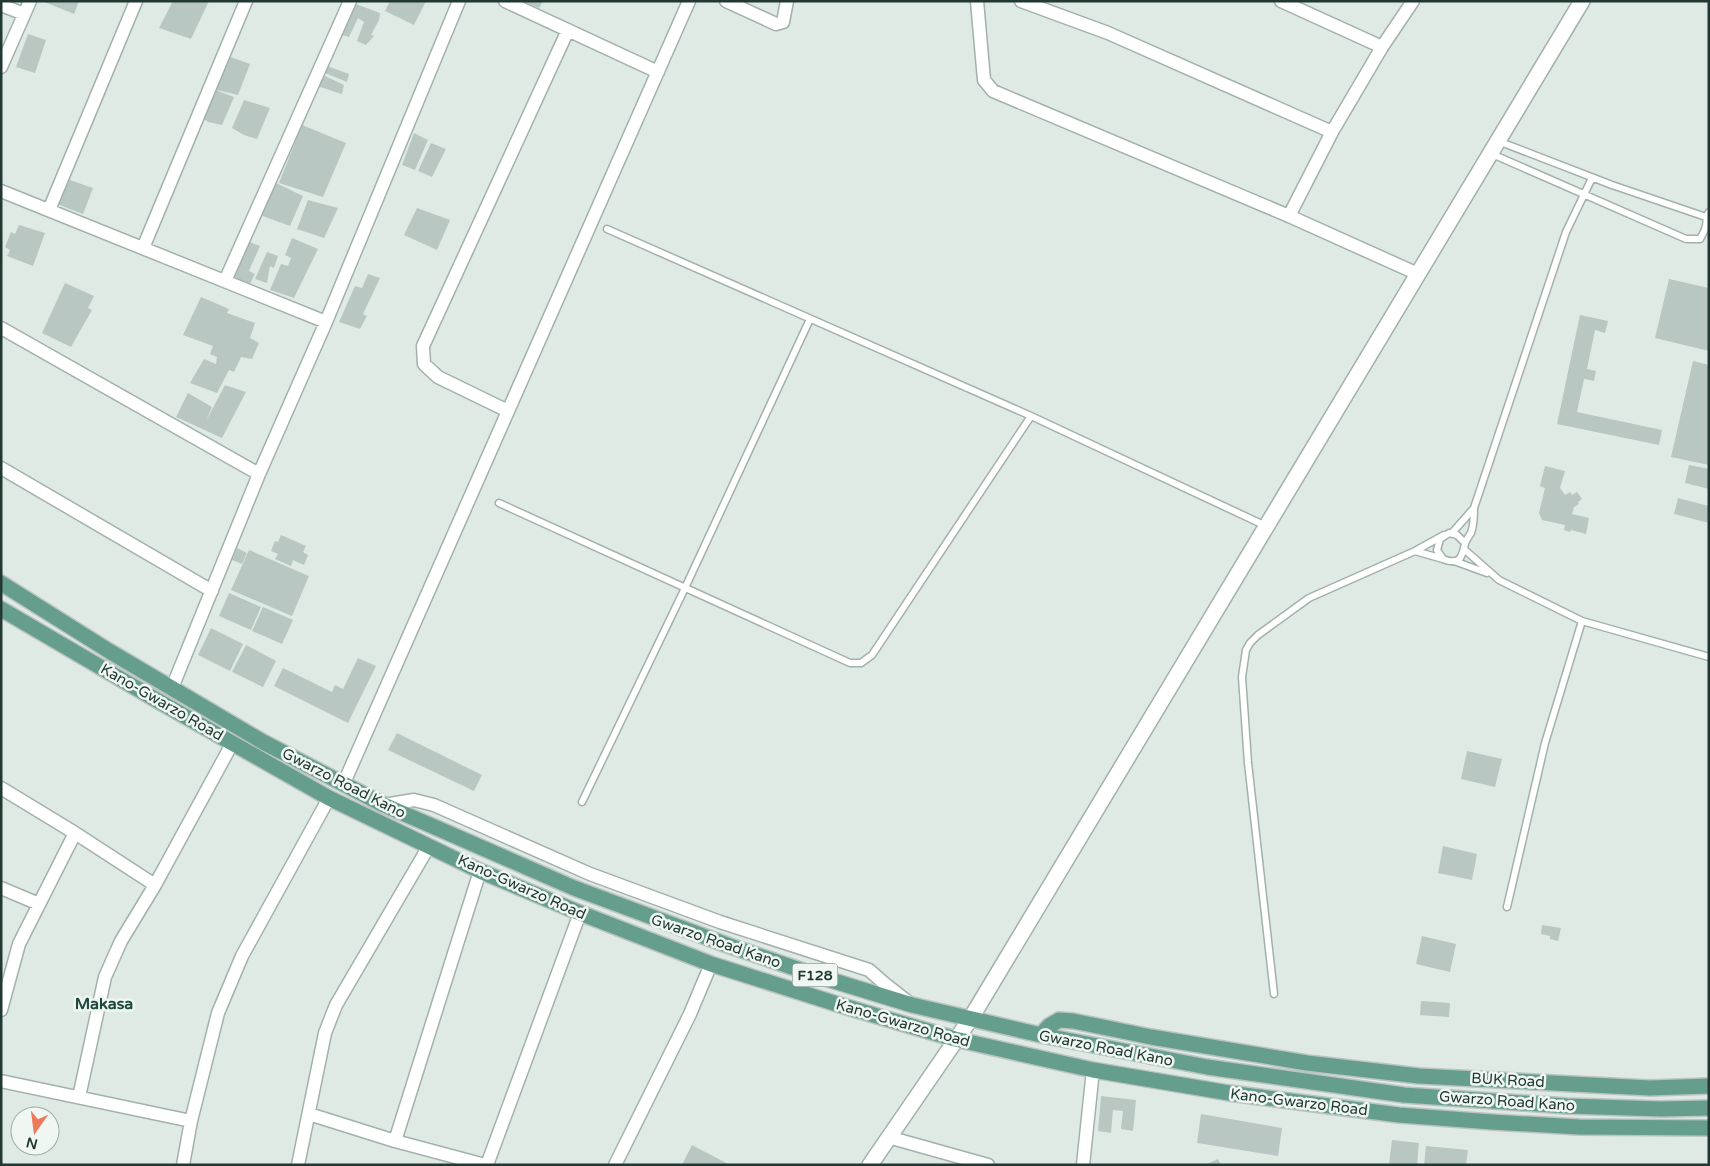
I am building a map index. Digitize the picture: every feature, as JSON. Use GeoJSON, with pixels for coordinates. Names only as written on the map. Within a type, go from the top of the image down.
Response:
{"type":"FeatureCollection","features":[{"type":"Feature","properties":{"kind":"main road","name":"Gwarzo Road Kano"},"geometry":{"type":"LineString","coordinates":[[1,583],[263,742],[384,805],[574,888],[653,919],[784,965],[912,1005],[1041,1036],[1207,1067],[1404,1095],[1567,1106],[1661,1109],[1709,1108]]}},
{"type":"Feature","properties":{"kind":"main road","name":"Kano-Gwarzo Road"},"geometry":{"type":"LineString","coordinates":[[1,609],[329,798],[480,871],[580,913],[711,964],[956,1039],[1093,1070],[1229,1093],[1399,1115],[1580,1127],[1709,1128]]}},
{"type":"Feature","properties":{"kind":"main road","name":"BUK Road"},"geometry":{"type":"LineString","coordinates":[[1041,1036],[1049,1026],[1059,1020],[1073,1021],[1151,1038],[1307,1063],[1419,1076],[1650,1088],[1709,1086]]}},
{"type":"Feature","properties":{"kind":"main road"},"geometry":{"type":"LineString","coordinates":[[1307,1063],[1317,1083]]}},
{"type":"Feature","properties":{"kind":"main road"},"geometry":{"type":"LineString","coordinates":[[1567,1084],[1567,1106]]}},
{"type":"Feature","properties":{"kind":"street"},"geometry":{"type":"LineString","coordinates":[[1,67],[30,1]]}},
{"type":"Feature","properties":{"kind":"street"},"geometry":{"type":"LineString","coordinates":[[49,210],[136,1]]}},
{"type":"Feature","properties":{"kind":"street"},"geometry":{"type":"LineString","coordinates":[[143,248],[246,1]]}},
{"type":"Feature","properties":{"kind":"street"},"geometry":{"type":"LineString","coordinates":[[225,281],[350,1]]}},
{"type":"Feature","properties":{"kind":"street"},"geometry":{"type":"LineString","coordinates":[[172,688],[258,474],[326,322],[459,1]]}},
{"type":"Feature","properties":{"kind":"street"},"geometry":{"type":"LineString","coordinates":[[505,1],[658,72]]}},
{"type":"Feature","properties":{"kind":"street"},"geometry":{"type":"LineString","coordinates":[[343,785],[690,1]]}},
{"type":"Feature","properties":{"kind":"street"},"geometry":{"type":"LineString","coordinates":[[726,1],[776,24],[780,24],[783,22],[787,1]]}},
{"type":"Feature","properties":{"kind":"street"},"geometry":{"type":"LineString","coordinates":[[976,1],[984,80],[994,91],[1289,216],[1418,274]]}},
{"type":"Feature","properties":{"kind":"street"},"geometry":{"type":"LineString","coordinates":[[1021,1],[1108,33],[1332,132]]}},
{"type":"Feature","properties":{"kind":"street"},"geometry":{"type":"LineString","coordinates":[[1281,1],[1301,5],[1382,47]]}},
{"type":"Feature","properties":{"kind":"street"},"geometry":{"type":"LineString","coordinates":[[1289,216],[1332,132],[1382,47],[1413,1]]}},
{"type":"Feature","properties":{"kind":"street"},"geometry":{"type":"LineString","coordinates":[[870,1165],[971,1018],[1582,1]]}},
{"type":"Feature","properties":{"kind":"street"},"geometry":{"type":"LineString","coordinates":[[1,5],[24,14]]}},
{"type":"Feature","properties":{"kind":"street"},"geometry":{"type":"LineString","coordinates":[[508,410],[438,377],[424,364],[423,346],[568,30]]}},
{"type":"Feature","properties":{"kind":"street"},"geometry":{"type":"LineString","coordinates":[[1,191],[326,322]]}},
{"type":"Feature","properties":{"kind":"street"},"geometry":{"type":"LineString","coordinates":[[1,328],[258,474]]}},
{"type":"Feature","properties":{"kind":"street"},"geometry":{"type":"LineString","coordinates":[[1,468],[212,591]]}},
{"type":"Feature","properties":{"kind":"street"},"geometry":{"type":"LineString","coordinates":[[79,1097],[105,977],[121,942],[155,885],[233,742]]}},
{"type":"Feature","properties":{"kind":"street"},"geometry":{"type":"LineString","coordinates":[[1,788],[155,885]]}},
{"type":"Feature","properties":{"kind":"street"},"geometry":{"type":"LineString","coordinates":[[182,1165],[218,1013],[242,956],[329,798]]}},
{"type":"Feature","properties":{"kind":"street"},"geometry":{"type":"LineString","coordinates":[[384,805],[414,800],[434,805],[590,874],[720,922],[870,970],[912,1005]]}},
{"type":"Feature","properties":{"kind":"street"},"geometry":{"type":"LineString","coordinates":[[1,1010],[19,944],[75,833]]}},
{"type":"Feature","properties":{"kind":"street"},"geometry":{"type":"LineString","coordinates":[[298,1165],[325,1033],[336,1005],[429,846]]}},
{"type":"Feature","properties":{"kind":"street"},"geometry":{"type":"LineString","coordinates":[[395,1141],[480,871]]}},
{"type":"Feature","properties":{"kind":"street"},"geometry":{"type":"LineString","coordinates":[[1,888],[39,904]]}},
{"type":"Feature","properties":{"kind":"street"},"geometry":{"type":"LineString","coordinates":[[309,1114],[395,1141],[486,1165],[580,913]]}},
{"type":"Feature","properties":{"kind":"street"},"geometry":{"type":"LineString","coordinates":[[615,1165],[690,1014],[711,964]]}},
{"type":"Feature","properties":{"kind":"street"},"geometry":{"type":"LineString","coordinates":[[1083,1165],[1093,1070]]}},
{"type":"Feature","properties":{"kind":"street"},"geometry":{"type":"LineString","coordinates":[[1,1081],[191,1121]]}},
{"type":"Feature","properties":{"kind":"street"},"geometry":{"type":"LineString","coordinates":[[888,1137],[988,1165]]}},
{"type":"Feature","properties":{"kind":"lane"},"geometry":{"type":"LineString","coordinates":[[1493,147],[1707,214],[1706,229],[1700,239],[1686,239],[1584,193],[1493,147]]}},
{"type":"Feature","properties":{"kind":"lane"},"geometry":{"type":"LineString","coordinates":[[1453,561],[1463,555],[1473,526],[1474,508],[1566,232],[1592,178]]}},
{"type":"Feature","properties":{"kind":"lane"},"geometry":{"type":"LineString","coordinates":[[608,229],[1030,416],[1266,526]]}},
{"type":"Feature","properties":{"kind":"lane"},"geometry":{"type":"LineString","coordinates":[[582,802],[685,588],[810,319]]}},
{"type":"Feature","properties":{"kind":"lane"},"geometry":{"type":"LineString","coordinates":[[499,503],[850,663],[861,663],[872,655],[1030,416]]}},
{"type":"Feature","properties":{"kind":"lane"},"geometry":{"type":"LineString","coordinates":[[1274,994],[1248,764],[1242,677],[1246,650],[1250,642],[1258,635],[1309,598],[1452,533],[1474,508]]}},
{"type":"Feature","properties":{"kind":"lane"},"geometry":{"type":"LineString","coordinates":[[1452,533],[1462,538],[1465,546],[1491,574]]}},
{"type":"Feature","properties":{"kind":"lane"},"geometry":{"type":"LineString","coordinates":[[1444,535],[1438,544],[1438,550],[1444,559]]}},
{"type":"Feature","properties":{"kind":"lane"},"geometry":{"type":"LineString","coordinates":[[1415,550],[1491,574],[1505,583],[1582,621],[1709,657]]}},
{"type":"Feature","properties":{"kind":"lane"},"geometry":{"type":"LineString","coordinates":[[1506,907],[1545,743],[1582,621]]}},
{"type":"Feature","properties":{"kind":"building"},"geometry":{"type":"Polygon","coordinates":[[[42,1],[79,1],[74,14],[42,1]]]}},
{"type":"Feature","properties":{"kind":"building"},"geometry":{"type":"Polygon","coordinates":[[[173,1],[209,1],[191,39],[159,28],[173,1]]]}},
{"type":"Feature","properties":{"kind":"building"},"geometry":{"type":"Polygon","coordinates":[[[390,1],[426,1],[414,25],[385,11],[390,1]]]}},
{"type":"Feature","properties":{"kind":"building"},"geometry":{"type":"Polygon","coordinates":[[[522,1],[543,1],[539,8],[522,1]]]}},
{"type":"Feature","properties":{"kind":"building"},"geometry":{"type":"Polygon","coordinates":[[[353,3],[380,13],[379,20],[371,35],[374,36],[366,45],[357,41],[364,22],[358,18],[349,37],[339,34],[353,3]]]}},
{"type":"Feature","properties":{"kind":"building"},"geometry":{"type":"Polygon","coordinates":[[[28,34],[46,40],[35,73],[16,67],[28,34]]]}},
{"type":"Feature","properties":{"kind":"building"},"geometry":{"type":"Polygon","coordinates":[[[228,56],[250,64],[238,95],[213,89],[228,56]]]}},
{"type":"Feature","properties":{"kind":"building"},"geometry":{"type":"Polygon","coordinates":[[[327,66],[349,74],[347,82],[325,73],[327,66]]]}},
{"type":"Feature","properties":{"kind":"building"},"geometry":{"type":"Polygon","coordinates":[[[325,76],[344,85],[342,94],[317,86],[325,76]]]}},
{"type":"Feature","properties":{"kind":"building"},"geometry":{"type":"Polygon","coordinates":[[[213,89],[234,97],[222,125],[208,122],[201,117],[213,89]]]}},
{"type":"Feature","properties":{"kind":"building"},"geometry":{"type":"Polygon","coordinates":[[[244,100],[270,108],[257,139],[244,135],[232,128],[244,100]]]}},
{"type":"Feature","properties":{"kind":"building"},"geometry":{"type":"Polygon","coordinates":[[[302,125],[346,143],[323,197],[279,183],[302,125]]]}},
{"type":"Feature","properties":{"kind":"building"},"geometry":{"type":"Polygon","coordinates":[[[414,133],[428,140],[415,170],[402,165],[414,133]]]}},
{"type":"Feature","properties":{"kind":"building"},"geometry":{"type":"Polygon","coordinates":[[[431,143],[446,149],[432,177],[418,171],[431,143]]]}},
{"type":"Feature","properties":{"kind":"building"},"geometry":{"type":"Polygon","coordinates":[[[67,179],[93,188],[83,214],[57,204],[67,179]]]}},
{"type":"Feature","properties":{"kind":"building"},"geometry":{"type":"Polygon","coordinates":[[[276,183],[303,196],[290,226],[260,215],[276,183]]]}},
{"type":"Feature","properties":{"kind":"building"},"geometry":{"type":"Polygon","coordinates":[[[308,200],[338,208],[324,238],[297,229],[308,200]]]}},
{"type":"Feature","properties":{"kind":"building"},"geometry":{"type":"Polygon","coordinates":[[[417,208],[450,220],[437,250],[404,235],[417,208]]]}},
{"type":"Feature","properties":{"kind":"building"},"geometry":{"type":"Polygon","coordinates":[[[19,225],[45,233],[33,266],[7,256],[10,250],[5,247],[11,232],[15,234],[19,225]]]}},
{"type":"Feature","properties":{"kind":"building"},"geometry":{"type":"Polygon","coordinates":[[[292,238],[318,249],[294,298],[270,290],[281,264],[288,266],[291,258],[285,255],[292,238]]]}},
{"type":"Feature","properties":{"kind":"building"},"geometry":{"type":"Polygon","coordinates":[[[247,241],[260,246],[249,271],[255,274],[250,284],[231,277],[247,241]]]}},
{"type":"Feature","properties":{"kind":"building"},"geometry":{"type":"Polygon","coordinates":[[[267,252],[278,256],[274,268],[270,266],[267,283],[255,279],[267,252]]]}},
{"type":"Feature","properties":{"kind":"building"},"geometry":{"type":"Polygon","coordinates":[[[368,274],[380,278],[363,314],[367,316],[360,329],[339,322],[355,286],[362,288],[368,274]]]}},
{"type":"Feature","properties":{"kind":"building"},"geometry":{"type":"Polygon","coordinates":[[[1669,279],[1709,288],[1709,351],[1655,338],[1669,279]]]}},
{"type":"Feature","properties":{"kind":"building"},"geometry":{"type":"Polygon","coordinates":[[[65,283],[94,296],[88,308],[92,310],[71,347],[42,333],[65,283]]]}},
{"type":"Feature","properties":{"kind":"building"},"geometry":{"type":"Polygon","coordinates":[[[201,297],[229,309],[227,313],[255,323],[250,338],[259,343],[252,359],[241,357],[234,372],[229,370],[217,393],[190,383],[204,359],[216,364],[217,357],[210,354],[213,346],[183,335],[201,297]]]}},
{"type":"Feature","properties":{"kind":"building"},"geometry":{"type":"Polygon","coordinates":[[[1580,315],[1608,321],[1605,333],[1595,330],[1587,369],[1596,371],[1594,381],[1584,379],[1577,412],[1662,430],[1659,445],[1557,424],[1580,315]]]}},
{"type":"Feature","properties":{"kind":"building"},"geometry":{"type":"Polygon","coordinates":[[[1693,361],[1709,365],[1709,465],[1671,457],[1693,361]]]}},
{"type":"Feature","properties":{"kind":"building"},"geometry":{"type":"Polygon","coordinates":[[[225,385],[246,392],[222,438],[176,417],[188,393],[212,407],[206,421],[225,385]]]}},
{"type":"Feature","properties":{"kind":"building"},"geometry":{"type":"Polygon","coordinates":[[[1689,465],[1709,469],[1709,489],[1685,483],[1689,465]]]}},
{"type":"Feature","properties":{"kind":"building"},"geometry":{"type":"Polygon","coordinates":[[[1545,466],[1565,471],[1560,488],[1565,495],[1570,492],[1572,495],[1577,492],[1582,499],[1574,507],[1572,514],[1589,518],[1586,534],[1571,530],[1570,532],[1564,530],[1565,525],[1542,520],[1539,513],[1545,488],[1540,486],[1545,466]]]}},
{"type":"Feature","properties":{"kind":"building"},"geometry":{"type":"Polygon","coordinates":[[[1678,498],[1709,506],[1709,523],[1674,514],[1678,498]]]}},
{"type":"Feature","properties":{"kind":"building"},"geometry":{"type":"Polygon","coordinates":[[[281,535],[306,546],[303,552],[308,555],[304,565],[293,560],[291,566],[275,559],[278,554],[271,551],[275,541],[278,542],[281,535]]]}},
{"type":"Feature","properties":{"kind":"building"},"geometry":{"type":"Polygon","coordinates":[[[237,548],[247,553],[242,564],[232,560],[237,548]]]}},
{"type":"Feature","properties":{"kind":"building"},"geometry":{"type":"Polygon","coordinates":[[[249,550],[309,576],[292,616],[231,590],[249,550]]]}},
{"type":"Feature","properties":{"kind":"building"},"geometry":{"type":"Polygon","coordinates":[[[229,593],[261,607],[251,630],[219,616],[229,593]]]}},
{"type":"Feature","properties":{"kind":"building"},"geometry":{"type":"Polygon","coordinates":[[[263,607],[293,620],[282,644],[252,631],[263,607]]]}},
{"type":"Feature","properties":{"kind":"building"},"geometry":{"type":"Polygon","coordinates":[[[211,628],[243,644],[230,671],[198,655],[211,628]]]}},
{"type":"Feature","properties":{"kind":"building"},"geometry":{"type":"Polygon","coordinates":[[[246,645],[276,661],[263,687],[232,672],[246,645]]]}},
{"type":"Feature","properties":{"kind":"building"},"geometry":{"type":"Polygon","coordinates":[[[358,658],[376,666],[348,723],[274,686],[283,668],[332,692],[335,685],[343,689],[358,658]]]}},
{"type":"Feature","properties":{"kind":"building"},"geometry":{"type":"Polygon","coordinates":[[[397,733],[482,775],[474,791],[388,750],[397,733]]]}},
{"type":"Feature","properties":{"kind":"building"},"geometry":{"type":"Polygon","coordinates":[[[1467,751],[1502,759],[1495,787],[1461,779],[1467,751]]]}},
{"type":"Feature","properties":{"kind":"building"},"geometry":{"type":"Polygon","coordinates":[[[1443,846],[1477,854],[1472,880],[1438,873],[1443,846]]]}},
{"type":"Feature","properties":{"kind":"building"},"geometry":{"type":"Polygon","coordinates":[[[1542,925],[1561,928],[1558,941],[1550,939],[1550,936],[1541,934],[1542,925]]]}},
{"type":"Feature","properties":{"kind":"building"},"geometry":{"type":"Polygon","coordinates":[[[1422,936],[1456,944],[1450,972],[1416,964],[1422,936]]]}},
{"type":"Feature","properties":{"kind":"building"},"geometry":{"type":"Polygon","coordinates":[[[1421,1001],[1450,1003],[1449,1017],[1420,1015],[1421,1001]]]}},
{"type":"Feature","properties":{"kind":"building"},"geometry":{"type":"Polygon","coordinates":[[[1101,1096],[1136,1100],[1133,1131],[1121,1129],[1123,1111],[1113,1110],[1111,1133],[1098,1131],[1101,1096]]]}},
{"type":"Feature","properties":{"kind":"building"},"geometry":{"type":"Polygon","coordinates":[[[1201,1114],[1282,1128],[1278,1156],[1197,1143],[1201,1114]]]}},
{"type":"Feature","properties":{"kind":"building"},"geometry":{"type":"Polygon","coordinates":[[[1392,1140],[1419,1143],[1417,1165],[1389,1165],[1392,1140]]]}},
{"type":"Feature","properties":{"kind":"building"},"geometry":{"type":"Polygon","coordinates":[[[692,1145],[730,1165],[682,1165],[692,1145]]]}},
{"type":"Feature","properties":{"kind":"building"},"geometry":{"type":"Polygon","coordinates":[[[1426,1146],[1468,1150],[1466,1165],[1424,1165],[1426,1146]]]}},
{"type":"Feature","properties":{"kind":"building"},"geometry":{"type":"Polygon","coordinates":[[[1218,1159],[1221,1165],[1205,1165],[1218,1159]]]}},
{"type":"Feature","properties":{"kind":"district","name":"Makasa"},"geometry":{"type":"Point","coordinates":[104,1004]}}]}
